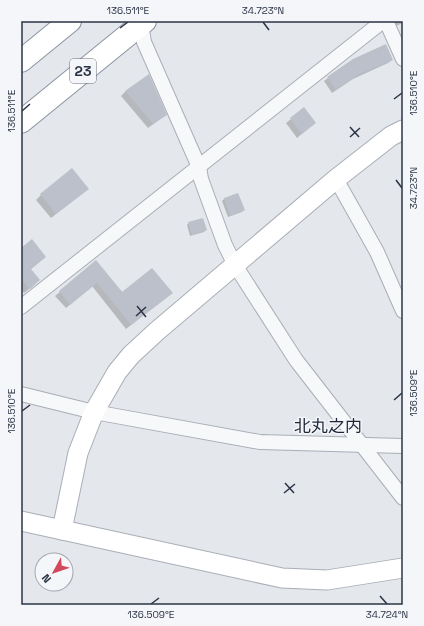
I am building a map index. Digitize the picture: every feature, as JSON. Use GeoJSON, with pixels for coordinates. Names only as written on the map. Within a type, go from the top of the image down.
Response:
{"type":"FeatureCollection","features":[{"type":"Feature","properties":{"kind":"highway"},"geometry":{"type":"LineString","coordinates":[[21,61],[70,21]]}},
{"type":"Feature","properties":{"kind":"highway","name":"23"},"geometry":{"type":"LineString","coordinates":[[21,122],[143,22]]}},
{"type":"Feature","properties":{"kind":"street"},"geometry":{"type":"LineString","coordinates":[[21,307],[383,21]]}},
{"type":"Feature","properties":{"kind":"street"},"geometry":{"type":"LineString","coordinates":[[386,21],[403,59]]}},
{"type":"Feature","properties":{"kind":"street"},"geometry":{"type":"LineString","coordinates":[[143,22],[144,42],[199,167],[204,187],[225,244],[236,265],[296,360],[403,498]]}},
{"type":"Feature","properties":{"kind":"street"},"geometry":{"type":"LineString","coordinates":[[62,530],[78,453],[94,412],[117,372],[131,355],[157,331],[336,179],[391,136],[403,130]]}},
{"type":"Feature","properties":{"kind":"street"},"geometry":{"type":"LineString","coordinates":[[336,179],[377,252],[403,311]]}},
{"type":"Feature","properties":{"kind":"street"},"geometry":{"type":"LineString","coordinates":[[21,394],[94,412],[260,442],[403,446]]}},
{"type":"Feature","properties":{"kind":"street"},"geometry":{"type":"LineString","coordinates":[[21,521],[282,578],[327,580],[403,568]]}},
{"type":"Feature","properties":{"kind":"building"},"geometry":{"type":"Polygon","coordinates":[[[386,44],[393,60],[358,75],[336,90],[327,77],[353,59],[386,44]]]}},
{"type":"Feature","properties":{"kind":"building"},"geometry":{"type":"Polygon","coordinates":[[[149,74],[167,115],[153,124],[125,91],[149,74]]]}},
{"type":"Feature","properties":{"kind":"building"},"geometry":{"type":"Polygon","coordinates":[[[304,107],[316,123],[302,134],[290,118],[304,107]]]}},
{"type":"Feature","properties":{"kind":"building"},"geometry":{"type":"Polygon","coordinates":[[[72,168],[89,189],[56,214],[40,194],[72,168]]]}},
{"type":"Feature","properties":{"kind":"building"},"geometry":{"type":"Polygon","coordinates":[[[238,193],[245,210],[230,216],[224,198],[238,193]]]}},
{"type":"Feature","properties":{"kind":"building"},"geometry":{"type":"Polygon","coordinates":[[[203,218],[207,230],[192,235],[188,222],[203,218]]]}},
{"type":"Feature","properties":{"kind":"building"},"geometry":{"type":"Polygon","coordinates":[[[32,239],[46,257],[31,269],[40,280],[30,289],[21,279],[21,248],[32,239]]]}},
{"type":"Feature","properties":{"kind":"building"},"geometry":{"type":"Polygon","coordinates":[[[96,260],[122,292],[152,268],[173,293],[131,325],[97,283],[70,305],[59,291],[96,260]]]}},
{"type":"Feature","properties":{"kind":"district","name":"北丸之内"},"geometry":{"type":"Point","coordinates":[328,426]}}]}
